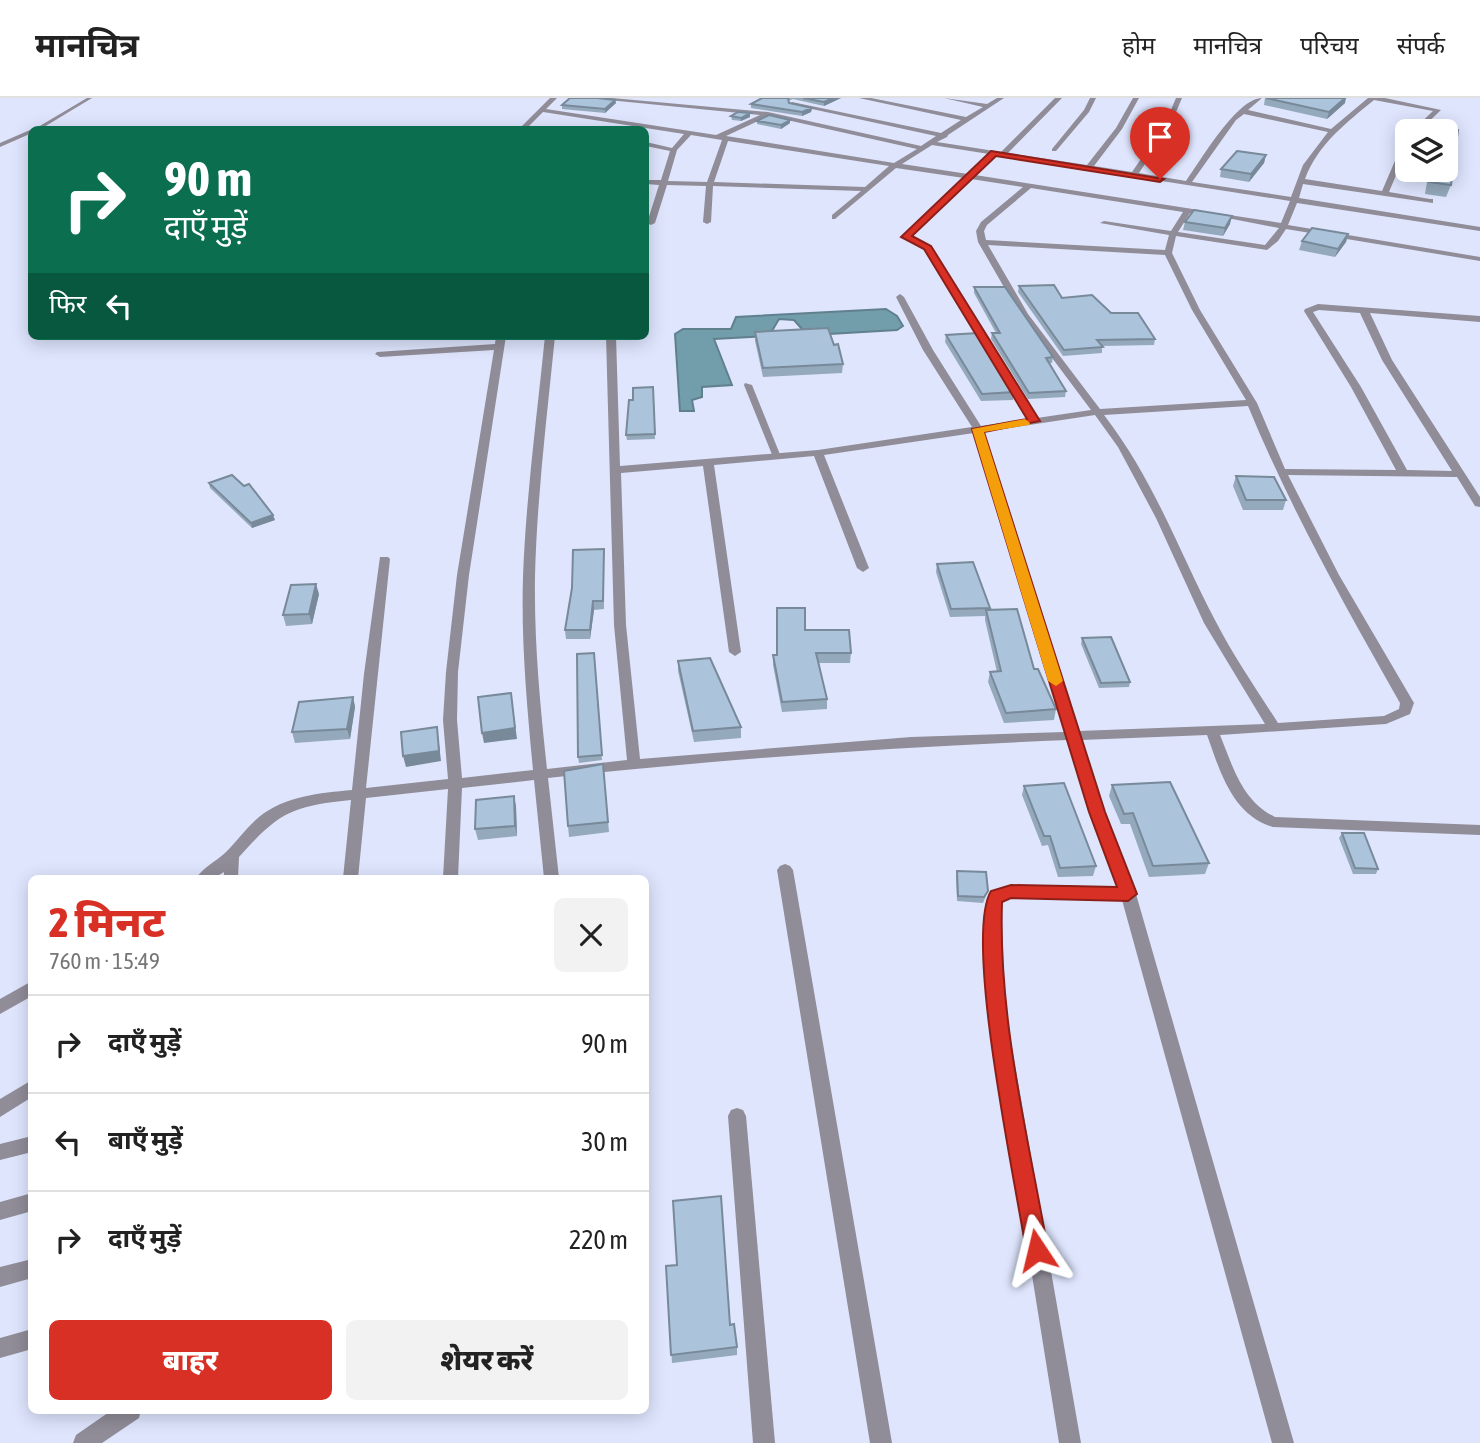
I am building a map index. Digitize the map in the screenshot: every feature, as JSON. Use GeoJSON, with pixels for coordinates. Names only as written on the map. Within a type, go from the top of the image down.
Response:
{"type":"FeatureCollection","features":[{"type":"Feature","properties":{"kind":"street"},"geometry":{"type":"LineString","coordinates":[[525,126],[554,98]]}},
{"type":"Feature","properties":{"kind":"street"},"geometry":{"type":"LineString","coordinates":[[591,98],[768,114],[923,148]]}},
{"type":"Feature","properties":{"kind":"street"},"geometry":{"type":"LineString","coordinates":[[707,222],[710,184],[722,138],[802,98]]}},
{"type":"Feature","properties":{"kind":"street"},"geometry":{"type":"LineString","coordinates":[[862,98],[969,120]]}},
{"type":"Feature","properties":{"kind":"street"},"geometry":{"type":"LineString","coordinates":[[947,98],[989,106]]}},
{"type":"Feature","properties":{"kind":"street"},"geometry":{"type":"LineString","coordinates":[[835,217],[864,189],[894,166],[1001,98]]}},
{"type":"Feature","properties":{"kind":"street"},"geometry":{"type":"LineString","coordinates":[[1034,421],[928,248],[906,237],[1059,98]]}},
{"type":"Feature","properties":{"kind":"street"},"geometry":{"type":"LineString","coordinates":[[1054,150],[1087,111],[1093,98]]}},
{"type":"Feature","properties":{"kind":"street"},"geometry":{"type":"LineString","coordinates":[[1089,168],[1119,129],[1136,98]]}},
{"type":"Feature","properties":{"kind":"street"},"geometry":{"type":"LineString","coordinates":[[1134,175],[1168,124],[1179,98]]}},
{"type":"Feature","properties":{"kind":"street"},"geometry":{"type":"LineString","coordinates":[[1187,184],[1242,111],[1259,98]]}},
{"type":"Feature","properties":{"kind":"street"},"geometry":{"type":"LineString","coordinates":[[1104,222],[1262,249],[1270,247],[1283,226],[1307,163],[1332,131],[1373,98],[1438,110],[1428,119]]}},
{"type":"Feature","properties":{"kind":"street"},"geometry":{"type":"LineString","coordinates":[[623,108],[633,100]]}},
{"type":"Feature","properties":{"kind":"street"},"geometry":{"type":"LineString","coordinates":[[792,103],[945,136]]}},
{"type":"Feature","properties":{"kind":"street"},"geometry":{"type":"LineString","coordinates":[[540,110],[607,118],[968,178],[1188,210],[1480,259]]}},
{"type":"Feature","properties":{"kind":"street"},"geometry":{"type":"LineString","coordinates":[[1242,111],[1332,131]]}},
{"type":"Feature","properties":{"kind":"street"},"geometry":{"type":"LineString","coordinates":[[597,126],[615,113]]}},
{"type":"Feature","properties":{"kind":"street"},"geometry":{"type":"LineString","coordinates":[[651,223],[674,150],[689,133]]}},
{"type":"Feature","properties":{"kind":"street"},"geometry":{"type":"LineString","coordinates":[[932,143],[1480,229]]}},
{"type":"Feature","properties":{"kind":"street"},"geometry":{"type":"LineString","coordinates":[[649,145],[674,150]]}},
{"type":"Feature","properties":{"kind":"street"},"geometry":{"type":"LineString","coordinates":[[1385,194],[1395,169]]}},
{"type":"Feature","properties":{"kind":"street"},"geometry":{"type":"LineString","coordinates":[[1301,181],[1430,201]]}},
{"type":"Feature","properties":{"kind":"street"},"geometry":{"type":"LineString","coordinates":[[649,182],[864,189]]}},
{"type":"Feature","properties":{"kind":"street"},"geometry":{"type":"LineString","coordinates":[[1028,187],[984,224],[980,230],[982,243],[1024,315],[1123,446],[1162,518],[1210,622],[1274,728]]}},
{"type":"Feature","properties":{"kind":"street"},"geometry":{"type":"LineString","coordinates":[[209,875],[232,857],[257,825],[282,807],[314,799],[634,764],[911,742],[1274,728],[1386,720],[1405,711],[1407,704],[1333,575],[1281,472],[1252,403],[1196,310],[1168,253],[1172,234],[1188,210]]}},
{"type":"Feature","properties":{"kind":"street"},"geometry":{"type":"LineString","coordinates":[[982,243],[1168,253]]}},
{"type":"Feature","properties":{"kind":"street"},"geometry":{"type":"LineString","coordinates":[[900,297],[978,429],[1073,736],[1128,894],[1283,1443]]}},
{"type":"Feature","properties":{"kind":"street"},"geometry":{"type":"LineString","coordinates":[[1403,473],[1356,387],[1308,311],[1318,307],[1480,319]]}},
{"type":"Feature","properties":{"kind":"street"},"geometry":{"type":"LineString","coordinates":[[1364,311],[1387,360],[1479,504]]}},
{"type":"Feature","properties":{"kind":"street"},"geometry":{"type":"LineString","coordinates":[[550,340],[536,475],[529,610],[530,664],[552,875]]}},
{"type":"Feature","properties":{"kind":"street"},"geometry":{"type":"LineString","coordinates":[[611,340],[622,652],[634,764]]}},
{"type":"Feature","properties":{"kind":"street"},"geometry":{"type":"LineString","coordinates":[[380,354],[499,341],[455,639],[450,697],[454,782],[451,875]]}},
{"type":"Feature","properties":{"kind":"street"},"geometry":{"type":"LineString","coordinates":[[614,470],[818,453],[1097,412],[1252,403]]}},
{"type":"Feature","properties":{"kind":"street"},"geometry":{"type":"LineString","coordinates":[[818,453],[863,568]]}},
{"type":"Feature","properties":{"kind":"street"},"geometry":{"type":"LineString","coordinates":[[708,464],[735,652]]}},
{"type":"Feature","properties":{"kind":"street"},"geometry":{"type":"LineString","coordinates":[[1281,472],[1459,474]]}},
{"type":"Feature","properties":{"kind":"street"},"geometry":{"type":"LineString","coordinates":[[351,875],[361,794],[370,674],[384,559]]}},
{"type":"Feature","properties":{"kind":"street"},"geometry":{"type":"LineString","coordinates":[[1212,731],[1239,798],[1259,817],[1273,822],[1480,830]]}},
{"type":"Feature","properties":{"kind":"street"},"geometry":{"type":"LineString","coordinates":[[230,875],[232,857]]}},
{"type":"Feature","properties":{"kind":"street"},"geometry":{"type":"LineString","coordinates":[[785,870],[881,1443]]}},
{"type":"Feature","properties":{"kind":"street"},"geometry":{"type":"LineString","coordinates":[[1070,1443],[996,1002],[991,953],[993,902],[997,896],[1011,891],[1128,894]]}},
{"type":"Feature","properties":{"kind":"street"},"geometry":{"type":"LineString","coordinates":[[0,1007],[28,990]]}},
{"type":"Feature","properties":{"kind":"street"},"geometry":{"type":"LineString","coordinates":[[0,1108],[28,1090]]}},
{"type":"Feature","properties":{"kind":"street"},"geometry":{"type":"LineString","coordinates":[[737,1116],[764,1443]]}},
{"type":"Feature","properties":{"kind":"street"},"geometry":{"type":"LineString","coordinates":[[0,1152],[28,1145]]}},
{"type":"Feature","properties":{"kind":"street"},"geometry":{"type":"LineString","coordinates":[[0,1210],[28,1203]]}},
{"type":"Feature","properties":{"kind":"street"},"geometry":{"type":"LineString","coordinates":[[0,1277],[28,1269]]}},
{"type":"Feature","properties":{"kind":"street"},"geometry":{"type":"LineString","coordinates":[[0,1348],[28,1340]]}},
{"type":"Feature","properties":{"kind":"street"},"geometry":{"type":"LineString","coordinates":[[84,1443],[125,1414]]}},
{"type":"Feature","properties":{"kind":"lane"},"geometry":{"type":"LineString","coordinates":[[40,126],[90,98]]}},
{"type":"Feature","properties":{"kind":"lane"},"geometry":{"type":"LineString","coordinates":[[0,145],[28,132]]}},
{"type":"Feature","properties":{"kind":"lane"},"geometry":{"type":"LineString","coordinates":[[748,385],[778,457]]}},
{"type":"Feature","properties":{"kind":"water"},"geometry":{"type":"Polygon","coordinates":[[[886,309],[897,316],[903,326],[897,330],[829,334],[802,329],[794,320],[779,319],[769,336],[714,339],[732,385],[702,387],[702,397],[692,400],[694,411],[680,411],[675,334],[683,329],[731,329],[736,317],[886,309]]]}},
{"type":"Feature","properties":{"kind":"building"},"geometry":{"type":"Polygon","coordinates":[[[570,98],[615,100],[605,109],[562,105],[570,98]]]}},
{"type":"Feature","properties":{"kind":"building"},"geometry":{"type":"Polygon","coordinates":[[[762,98],[788,98],[789,103],[812,108],[802,112],[751,104],[762,98]]]}},
{"type":"Feature","properties":{"kind":"building"},"geometry":{"type":"Polygon","coordinates":[[[803,98],[833,98],[824,102],[803,98]]]}},
{"type":"Feature","properties":{"kind":"building"},"geometry":{"type":"Polygon","coordinates":[[[1266,98],[1345,98],[1329,112],[1266,98]]]}},
{"type":"Feature","properties":{"kind":"building"},"geometry":{"type":"Polygon","coordinates":[[[738,112],[750,113],[741,118],[731,116],[738,112]]]}},
{"type":"Feature","properties":{"kind":"building"},"geometry":{"type":"Polygon","coordinates":[[[769,115],[790,120],[781,125],[757,121],[769,115]]]}},
{"type":"Feature","properties":{"kind":"building"},"geometry":{"type":"Polygon","coordinates":[[[1237,151],[1266,155],[1251,174],[1221,169],[1237,151]]]}},
{"type":"Feature","properties":{"kind":"building"},"geometry":{"type":"Polygon","coordinates":[[[1429,182],[1451,182],[1451,185],[1429,182]]]}},
{"type":"Feature","properties":{"kind":"building"},"geometry":{"type":"Polygon","coordinates":[[[1194,210],[1232,216],[1225,228],[1185,222],[1194,210]]]}},
{"type":"Feature","properties":{"kind":"building"},"geometry":{"type":"Polygon","coordinates":[[[1312,228],[1348,234],[1338,249],[1302,241],[1312,228]]]}},
{"type":"Feature","properties":{"kind":"building"},"geometry":{"type":"Polygon","coordinates":[[[1054,285],[1062,298],[1092,295],[1111,313],[1138,313],[1155,339],[1097,340],[1103,347],[1064,350],[1019,286],[1054,285]]]}},
{"type":"Feature","properties":{"kind":"building"},"geometry":{"type":"Polygon","coordinates":[[[974,287],[1005,287],[1053,357],[1046,358],[1066,391],[1029,393],[992,333],[1000,333],[974,287]]]}},
{"type":"Feature","properties":{"kind":"building"},"geometry":{"type":"Polygon","coordinates":[[[828,328],[834,345],[838,344],[843,364],[763,368],[755,332],[828,328]]]}},
{"type":"Feature","properties":{"kind":"building"},"geometry":{"type":"Polygon","coordinates":[[[978,333],[1014,392],[982,394],[946,335],[978,333]]]}},
{"type":"Feature","properties":{"kind":"building"},"geometry":{"type":"Polygon","coordinates":[[[653,387],[655,434],[626,435],[629,400],[633,400],[633,388],[653,387]]]}},
{"type":"Feature","properties":{"kind":"building"},"geometry":{"type":"Polygon","coordinates":[[[232,475],[244,486],[249,484],[273,515],[251,523],[209,483],[232,475]]]}},
{"type":"Feature","properties":{"kind":"building"},"geometry":{"type":"Polygon","coordinates":[[[1236,476],[1274,477],[1286,500],[1246,500],[1236,476]]]}},
{"type":"Feature","properties":{"kind":"building"},"geometry":{"type":"Polygon","coordinates":[[[604,549],[603,601],[593,601],[590,630],[565,630],[572,588],[573,550],[604,549]]]}},
{"type":"Feature","properties":{"kind":"building"},"geometry":{"type":"Polygon","coordinates":[[[973,562],[990,608],[951,609],[937,564],[973,562]]]}},
{"type":"Feature","properties":{"kind":"building"},"geometry":{"type":"Polygon","coordinates":[[[316,584],[309,614],[283,615],[291,585],[316,584]]]}},
{"type":"Feature","properties":{"kind":"building"},"geometry":{"type":"Polygon","coordinates":[[[777,608],[805,608],[805,630],[849,630],[851,653],[816,653],[827,699],[782,702],[773,655],[777,655],[777,608]]]}},
{"type":"Feature","properties":{"kind":"building"},"geometry":{"type":"Polygon","coordinates":[[[1017,609],[1034,669],[1038,669],[1056,709],[1006,713],[990,672],[1001,671],[986,610],[1017,609]]]}},
{"type":"Feature","properties":{"kind":"building"},"geometry":{"type":"Polygon","coordinates":[[[1111,637],[1130,682],[1101,683],[1082,638],[1111,637]]]}},
{"type":"Feature","properties":{"kind":"building"},"geometry":{"type":"Polygon","coordinates":[[[594,653],[602,755],[578,757],[577,654],[594,653]]]}},
{"type":"Feature","properties":{"kind":"building"},"geometry":{"type":"Polygon","coordinates":[[[710,658],[741,727],[693,731],[678,661],[710,658]]]}},
{"type":"Feature","properties":{"kind":"building"},"geometry":{"type":"Polygon","coordinates":[[[511,693],[515,728],[482,733],[478,697],[511,693]]]}},
{"type":"Feature","properties":{"kind":"building"},"geometry":{"type":"Polygon","coordinates":[[[353,697],[347,729],[292,732],[299,702],[353,697]]]}},
{"type":"Feature","properties":{"kind":"building"},"geometry":{"type":"Polygon","coordinates":[[[437,727],[439,751],[403,756],[401,732],[437,727]]]}},
{"type":"Feature","properties":{"kind":"building"},"geometry":{"type":"Polygon","coordinates":[[[603,764],[608,822],[568,826],[564,771],[603,764]]]}},
{"type":"Feature","properties":{"kind":"building"},"geometry":{"type":"Polygon","coordinates":[[[1170,782],[1209,863],[1153,866],[1133,813],[1124,814],[1112,785],[1170,782]]]}},
{"type":"Feature","properties":{"kind":"building"},"geometry":{"type":"Polygon","coordinates":[[[1064,783],[1096,866],[1060,868],[1050,836],[1044,836],[1024,786],[1064,783]]]}},
{"type":"Feature","properties":{"kind":"building"},"geometry":{"type":"Polygon","coordinates":[[[514,796],[515,826],[475,829],[476,800],[514,796]]]}},
{"type":"Feature","properties":{"kind":"building"},"geometry":{"type":"Polygon","coordinates":[[[1342,833],[1364,833],[1378,869],[1355,868],[1342,833]]]}},
{"type":"Feature","properties":{"kind":"building"},"geometry":{"type":"Polygon","coordinates":[[[957,871],[986,872],[988,891],[984,897],[958,896],[957,871]]]}},
{"type":"Feature","properties":{"kind":"building"},"geometry":{"type":"Polygon","coordinates":[[[721,1196],[730,1325],[734,1324],[737,1347],[671,1355],[666,1266],[677,1265],[673,1201],[721,1196]]]}},
{"type":"Feature","properties":{"kind":"slow traffic"},"geometry":{"type":"LineString","coordinates":[[1025,423],[978,429],[1056,681]]}},
{"type":"Feature","properties":{"kind":"route"},"geometry":{"type":"LineString","coordinates":[[1037,1250],[996,1002],[991,953],[993,902],[997,896],[1011,891],[1128,894],[1097,812],[978,429],[1034,421],[928,248],[906,237],[994,153],[1160,179]]}}]}
